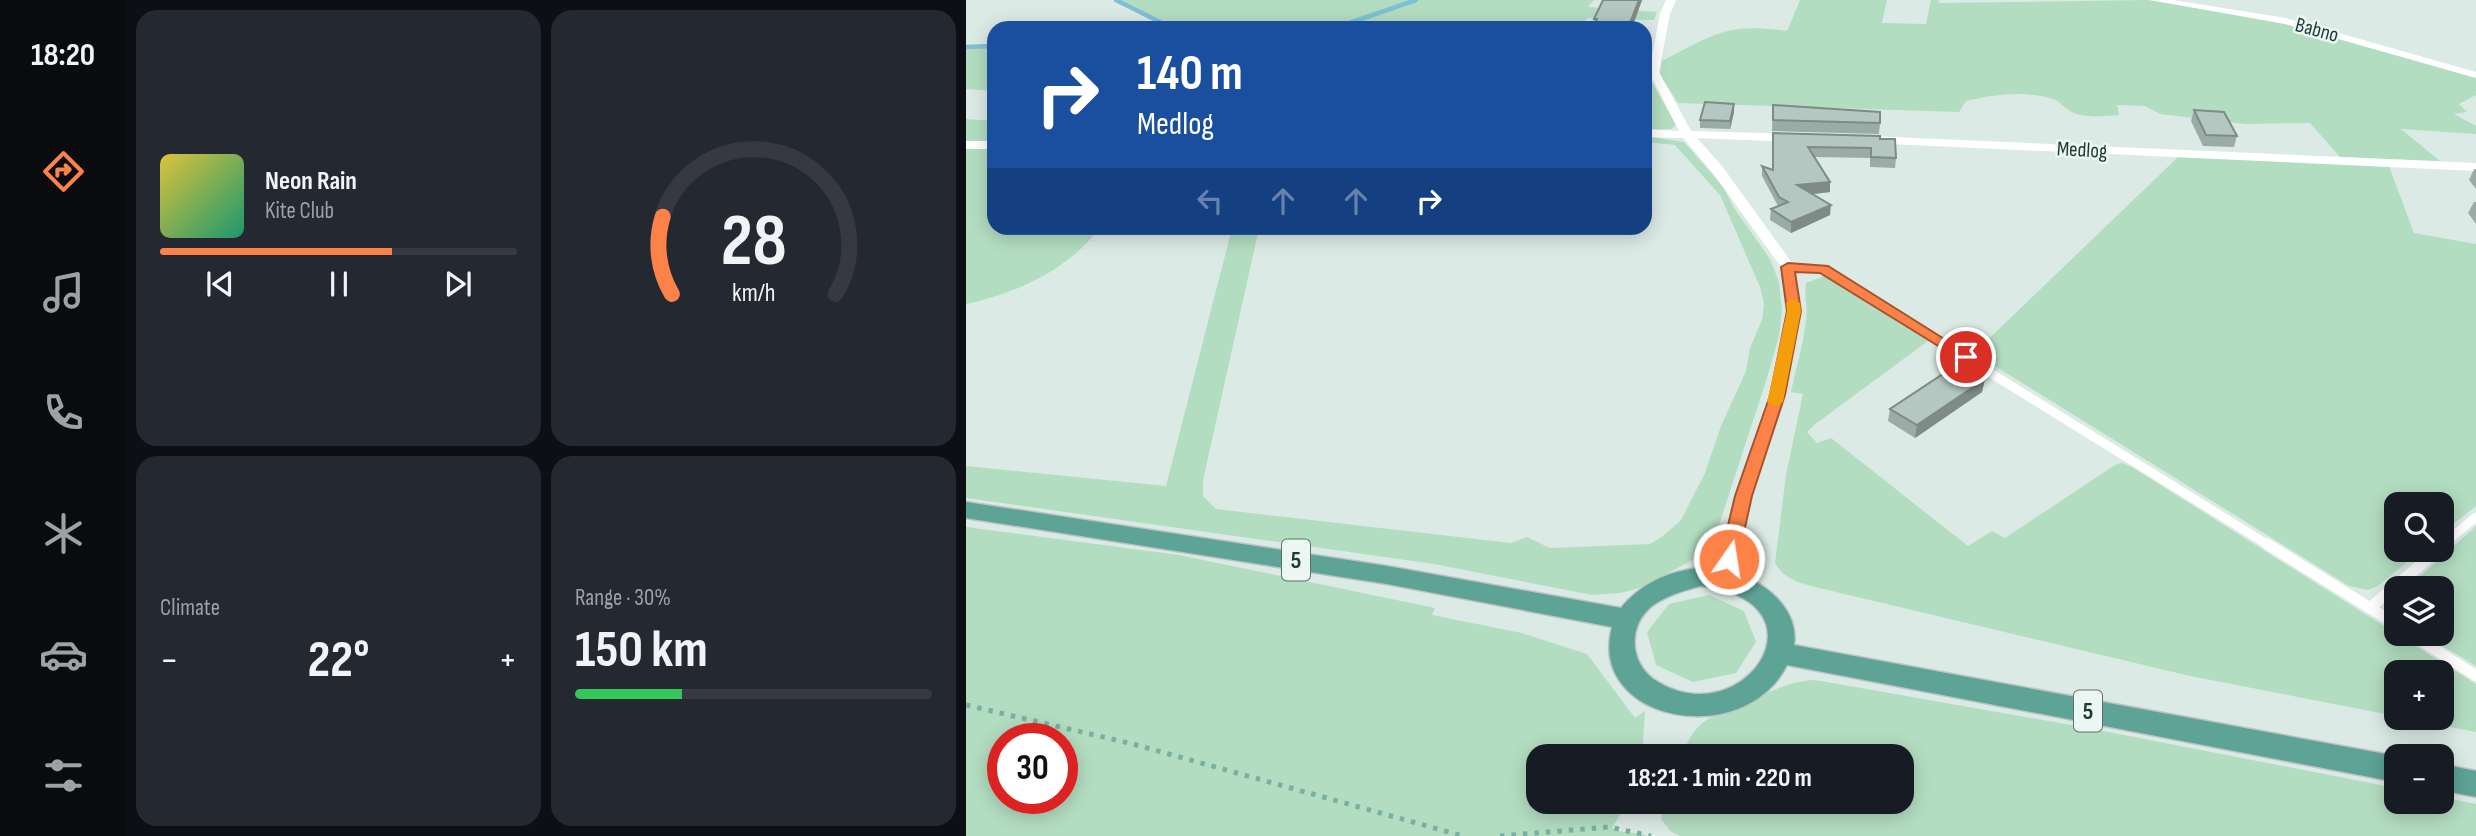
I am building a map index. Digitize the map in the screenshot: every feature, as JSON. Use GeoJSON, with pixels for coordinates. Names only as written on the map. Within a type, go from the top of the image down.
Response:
{"type":"FeatureCollection","features":[{"type":"Feature","properties":{"kind":"main road","name":"5"},"geometry":{"type":"LineString","coordinates":[[966,510],[1387,575],[1625,619]]}},
{"type":"Feature","properties":{"kind":"main road"},"geometry":{"type":"LineString","coordinates":[[1683,579],[1724,580],[1757,595],[1772,610],[1781,630],[1780,653],[1768,676],[1751,691],[1719,705],[1697,706],[1663,699],[1634,679],[1623,660],[1620,641],[1625,619],[1640,600],[1663,585],[1683,579]]}},
{"type":"Feature","properties":{"kind":"main road","name":"5"},"geometry":{"type":"LineString","coordinates":[[1780,653],[2384,767]]}},
{"type":"Feature","properties":{"kind":"main road"},"geometry":{"type":"LineString","coordinates":[[2454,780],[2476,784]]}},
{"type":"Feature","properties":{"kind":"street"},"geometry":{"type":"LineString","coordinates":[[1671,0],[1662,25],[1654,72],[1687,135],[1717,170],[1788,267],[1794,311],[1777,395],[1744,496],[1724,580]]}},
{"type":"Feature","properties":{"kind":"street","name":"Babno"},"geometry":{"type":"LineString","coordinates":[[2155,0],[2286,21],[2476,75]]}},
{"type":"Feature","properties":{"kind":"street"},"geometry":{"type":"LineString","coordinates":[[1652,133],[1811,139]]}},
{"type":"Feature","properties":{"kind":"street","name":"Medlog"},"geometry":{"type":"LineString","coordinates":[[1852,140],[2476,167]]}},
{"type":"Feature","properties":{"kind":"street"},"geometry":{"type":"LineString","coordinates":[[966,145],[987,145]]}},
{"type":"Feature","properties":{"kind":"lane"},"geometry":{"type":"LineString","coordinates":[[1788,267],[1823,269],[2384,616]]}},
{"type":"Feature","properties":{"kind":"lane"},"geometry":{"type":"LineString","coordinates":[[2454,535],[2476,517]]}},
{"type":"Feature","properties":{"kind":"lane"},"geometry":{"type":"LineString","coordinates":[[2371,607],[2423,562]]}},
{"type":"Feature","properties":{"kind":"lane"},"geometry":{"type":"LineString","coordinates":[[2430,646],[2476,676]]}},
{"type":"Feature","properties":{"kind":"path"},"geometry":{"type":"LineString","coordinates":[[966,705],[1133,744],[1463,836]]}},
{"type":"Feature","properties":{"kind":"path"},"geometry":{"type":"LineString","coordinates":[[1500,836],[1609,827],[1651,836]]}},
{"type":"Feature","properties":{"kind":"green space"},"geometry":{"type":"Polygon","coordinates":[[[1121,0],[1594,0],[1588,7],[1657,12],[1654,20],[1587,18],[1585,21],[1157,21],[1121,0]]]}},
{"type":"Feature","properties":{"kind":"green space"},"geometry":{"type":"Polygon","coordinates":[[[1800,0],[1887,0],[1882,23],[1926,24],[1931,0],[1939,0],[1939,3],[2148,0],[2293,24],[2476,78],[2476,95],[2459,104],[2467,112],[2454,114],[2476,126],[2476,134],[2401,129],[2440,161],[2340,157],[2310,123],[2245,124],[2160,114],[2145,106],[2117,105],[2119,115],[2088,116],[2076,114],[2053,99],[2020,94],[1966,101],[1959,112],[1678,103],[1660,75],[1662,61],[1721,33],[1749,28],[1787,31],[1800,0]]]}},
{"type":"Feature","properties":{"kind":"green space"},"geometry":{"type":"Polygon","coordinates":[[[987,45],[987,90],[966,89],[966,46],[987,45]]]}},
{"type":"Feature","properties":{"kind":"green space"},"geometry":{"type":"Polygon","coordinates":[[[1652,82],[1676,125],[1671,129],[1652,130],[1652,82]]]}},
{"type":"Feature","properties":{"kind":"green space"},"geometry":{"type":"Polygon","coordinates":[[[966,119],[987,120],[987,143],[966,142],[966,119]]]}},
{"type":"Feature","properties":{"kind":"green space"},"geometry":{"type":"Polygon","coordinates":[[[1652,137],[1684,142],[1724,188],[1734,208],[1770,259],[1779,282],[1782,310],[1779,336],[1767,378],[1715,537],[1700,556],[1640,588],[1592,595],[1434,564],[966,498],[966,466],[1166,486],[1230,235],[1257,235],[1203,480],[1203,496],[1216,509],[1511,543],[1527,537],[1550,548],[1650,544],[1681,520],[1705,473],[1721,426],[1746,371],[1750,348],[1762,320],[1764,303],[1760,287],[1720,195],[1675,145],[1652,143],[1652,137]]]}},
{"type":"Feature","properties":{"kind":"green space"},"geometry":{"type":"Polygon","coordinates":[[[966,149],[987,149],[987,235],[1093,235],[1073,256],[1040,278],[1003,294],[966,304],[966,149]]]}},
{"type":"Feature","properties":{"kind":"green space"},"geometry":{"type":"Polygon","coordinates":[[[2178,157],[2389,166],[2414,233],[2476,244],[2476,506],[2454,524],[2454,492],[2384,492],[2384,562],[2407,562],[2390,576],[2384,576],[2384,581],[2378,586],[2368,590],[2349,586],[1974,353],[2178,157]]]}},
{"type":"Feature","properties":{"kind":"green space"},"geometry":{"type":"Polygon","coordinates":[[[1824,276],[1928,341],[1807,432],[1817,443],[1831,438],[1968,546],[1992,531],[2005,538],[2122,463],[2384,626],[2384,646],[2416,646],[2438,660],[2384,660],[2384,714],[2190,676],[1815,587],[1787,577],[1775,563],[1786,475],[1803,394],[1791,392],[1806,321],[1806,283],[1824,276]]]}},
{"type":"Feature","properties":{"kind":"green space"},"geometry":{"type":"Polygon","coordinates":[[[2476,526],[2476,666],[2443,646],[2454,646],[2454,576],[2420,576],[2436,562],[2454,562],[2454,546],[2476,526]]]}},
{"type":"Feature","properties":{"kind":"green space"},"geometry":{"type":"Polygon","coordinates":[[[966,527],[1179,555],[1435,608],[1432,615],[1522,633],[1587,654],[1635,718],[1645,711],[1643,744],[1526,744],[1526,814],[1621,814],[1612,828],[1647,836],[966,836],[966,527]]]}},
{"type":"Feature","properties":{"kind":"green space"},"geometry":{"type":"Polygon","coordinates":[[[1709,595],[1744,611],[1756,642],[1736,673],[1693,682],[1656,665],[1647,632],[1669,604],[1709,595]]]}},
{"type":"Feature","properties":{"kind":"green space"},"geometry":{"type":"Polygon","coordinates":[[[2454,670],[2476,684],[2476,732],[2454,728],[2454,670]]]}},
{"type":"Feature","properties":{"kind":"green space"},"geometry":{"type":"Polygon","coordinates":[[[1815,680],[2083,727],[2384,786],[2384,814],[2454,814],[2454,800],[2476,804],[2476,836],[1680,836],[1670,831],[1661,819],[1662,814],[1914,814],[1914,744],[1687,744],[1694,732],[1710,718],[1798,682],[1815,680]]]}},
{"type":"Feature","properties":{"kind":"building"},"geometry":{"type":"Polygon","coordinates":[[[1603,0],[1639,0],[1631,21],[1594,19],[1603,0]]]}},
{"type":"Feature","properties":{"kind":"building"},"geometry":{"type":"Polygon","coordinates":[[[1705,102],[1734,104],[1730,121],[1700,120],[1705,102]]]}},
{"type":"Feature","properties":{"kind":"building"},"geometry":{"type":"Polygon","coordinates":[[[1773,105],[1880,112],[1880,123],[1773,120],[1773,105]]]}},
{"type":"Feature","properties":{"kind":"building"},"geometry":{"type":"Polygon","coordinates":[[[2194,110],[2224,112],[2237,136],[2206,135],[2194,110]]]}},
{"type":"Feature","properties":{"kind":"building"},"geometry":{"type":"Polygon","coordinates":[[[1773,133],[1880,136],[1880,139],[1895,139],[1896,158],[1871,157],[1871,148],[1808,147],[1830,182],[1797,185],[1831,205],[1791,222],[1771,209],[1788,202],[1779,197],[1762,166],[1773,170],[1773,133]]]}},
{"type":"Feature","properties":{"kind":"building"},"geometry":{"type":"Polygon","coordinates":[[[1958,364],[1985,379],[1917,425],[1890,409],[1958,364]]]}},
{"type":"Feature","properties":{"kind":"waterway"},"geometry":{"type":"LineString","coordinates":[[1116,0],[1158,21]]}},
{"type":"Feature","properties":{"kind":"waterway"},"geometry":{"type":"LineString","coordinates":[[1355,21],[1416,0]]}},
{"type":"Feature","properties":{"kind":"waterway"},"geometry":{"type":"LineString","coordinates":[[966,47],[987,46]]}},
{"type":"Feature","properties":{"kind":"slow traffic"},"geometry":{"type":"LineString","coordinates":[[1775,402],[1794,311],[1793,303]]}},
{"type":"Feature","properties":{"kind":"route"},"geometry":{"type":"LineString","coordinates":[[1729,559],[1744,496],[1777,395],[1794,311],[1788,267],[1823,269],[1966,357]]}}]}
